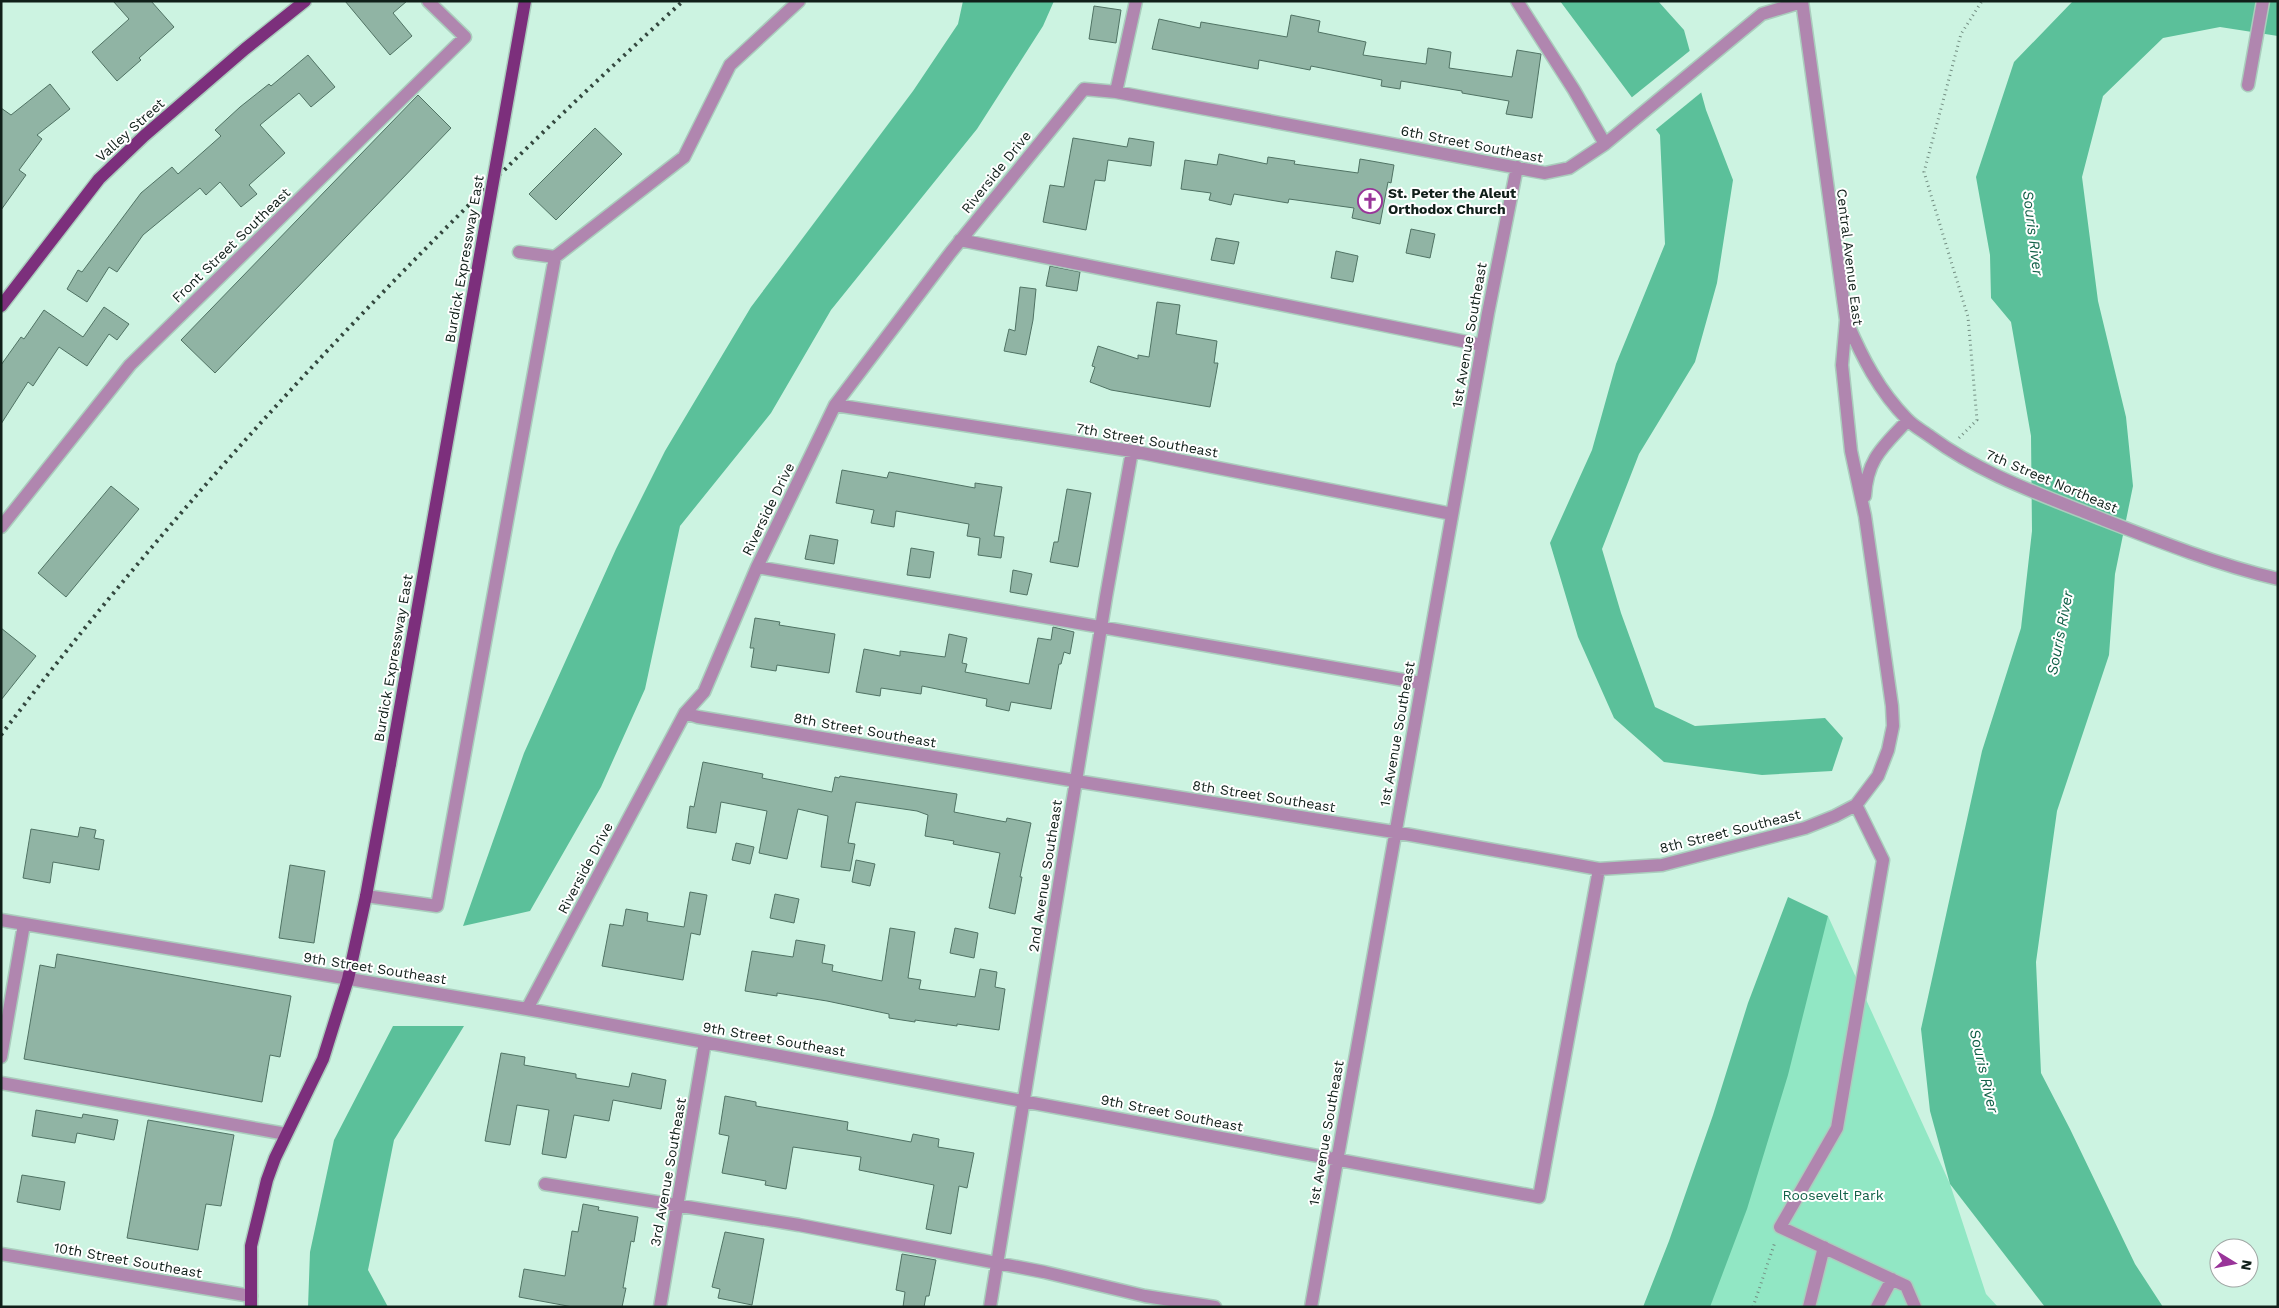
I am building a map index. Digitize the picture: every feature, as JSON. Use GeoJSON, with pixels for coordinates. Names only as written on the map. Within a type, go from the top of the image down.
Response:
{"type":"FeatureCollection","features":[{"type":"Feature","properties":{"kind":"main road","name":"Valley Street"},"geometry":{"type":"LineString","coordinates":[[1,306],[99,179],[144,136],[238,55],[305,1]]}},
{"type":"Feature","properties":{"kind":"main road","name":"Burdick Expressway East"},"geometry":{"type":"LineString","coordinates":[[251,1301],[251,1246],[267,1180],[286,1134],[323,1059],[348,979],[366,896],[525,1]]}},
{"type":"Feature","properties":{"kind":"street","name":"Front Street Southeast"},"geometry":{"type":"LineString","coordinates":[[1,527],[130,365],[465,37],[428,1]]}},
{"type":"Feature","properties":{"kind":"street"},"geometry":{"type":"LineString","coordinates":[[366,896],[437,906],[555,257],[684,157],[730,65],[798,1]]}},
{"type":"Feature","properties":{"kind":"street"},"geometry":{"type":"LineString","coordinates":[[1116,92],[1136,1]]}},
{"type":"Feature","properties":{"kind":"street"},"geometry":{"type":"LineString","coordinates":[[1517,1],[1574,90],[1609,140]]}},
{"type":"Feature","properties":{"kind":"street"},"geometry":{"type":"LineString","coordinates":[[2248,85],[2263,1]]}},
{"type":"Feature","properties":{"kind":"street","name":"6th Street Southeast"},"geometry":{"type":"LineString","coordinates":[[1116,92],[1545,174],[1569,168],[1609,140],[1728,44],[1762,14],[1802,2]]}},
{"type":"Feature","properties":{"kind":"street","name":"Central Avenue East"},"geometry":{"type":"LineString","coordinates":[[1802,2],[1846,320],[1842,365],[1851,451],[1865,516],[1892,706],[1893,726],[1888,750],[1878,776],[1856,805],[1835,816]]}},
{"type":"Feature","properties":{"kind":"street","name":"Riverside Drive"},"geometry":{"type":"LineString","coordinates":[[527,1009],[685,713],[704,692],[757,567],[835,405],[960,240],[1084,89],[1116,92]]}},
{"type":"Feature","properties":{"kind":"street","name":"1st Avenue Southeast"},"geometry":{"type":"LineString","coordinates":[[1310,1307],[1482,345],[1516,167]]}},
{"type":"Feature","properties":{"kind":"street"},"geometry":{"type":"LineString","coordinates":[[960,240],[1482,345]]}},
{"type":"Feature","properties":{"kind":"street"},"geometry":{"type":"LineString","coordinates":[[519,252],[555,257]]}},
{"type":"Feature","properties":{"kind":"street","name":"7th Street Northeast"},"geometry":{"type":"LineString","coordinates":[[1846,320],[1863,359],[1887,396],[1908,420],[1948,450],[1999,478],[2154,540],[2209,560],[2278,579]]}},
{"type":"Feature","properties":{"kind":"street","name":"7th Street Southeast"},"geometry":{"type":"LineString","coordinates":[[835,405],[1132,451],[1452,514]]}},
{"type":"Feature","properties":{"kind":"street","name":"Central Avenue East"},"geometry":{"type":"LineString","coordinates":[[1865,516],[1866,481],[1873,458],[1908,420]]}},
{"type":"Feature","properties":{"kind":"street","name":"2nd Avenue Southeast"},"geometry":{"type":"LineString","coordinates":[[990,1307],[1101,626],[1132,451]]}},
{"type":"Feature","properties":{"kind":"street"},"geometry":{"type":"LineString","coordinates":[[757,567],[1422,683]]}},
{"type":"Feature","properties":{"kind":"street","name":"8th Street Southeast"},"geometry":{"type":"LineString","coordinates":[[685,713],[698,717],[1076,781],[1394,832],[1599,869],[1662,865],[1805,828],[1835,816]]}},
{"type":"Feature","properties":{"kind":"street"},"geometry":{"type":"LineString","coordinates":[[1856,805],[1883,860],[1837,1128],[1780,1227],[1906,1286],[1915,1307]]}},
{"type":"Feature","properties":{"kind":"street","name":"9th Street Southeast"},"geometry":{"type":"LineString","coordinates":[[1,920],[527,1009],[1539,1197],[1599,869]]}},
{"type":"Feature","properties":{"kind":"street"},"geometry":{"type":"LineString","coordinates":[[1,1057],[24,924]]}},
{"type":"Feature","properties":{"kind":"street","name":"3rd Avenue Southeast"},"geometry":{"type":"LineString","coordinates":[[660,1307],[705,1042]]}},
{"type":"Feature","properties":{"kind":"street"},"geometry":{"type":"LineString","coordinates":[[1,1083],[286,1134]]}},
{"type":"Feature","properties":{"kind":"street"},"geometry":{"type":"LineString","coordinates":[[546,1184],[799,1225],[997,1263],[1144,1301],[1215,1307]]}},
{"type":"Feature","properties":{"kind":"street"},"geometry":{"type":"LineString","coordinates":[[1809,1307],[1824,1247]]}},
{"type":"Feature","properties":{"kind":"street","name":"10th Street Southeast"},"geometry":{"type":"LineString","coordinates":[[1,1254],[251,1301]]}},
{"type":"Feature","properties":{"kind":"street"},"geometry":{"type":"LineString","coordinates":[[1877,1307],[1892,1279]]}},
{"type":"Feature","properties":{"kind":"path"},"geometry":{"type":"LineString","coordinates":[[1948,450],[1977,420],[1968,317],[1924,172],[1961,34],[1982,1]]}},
{"type":"Feature","properties":{"kind":"path"},"geometry":{"type":"LineString","coordinates":[[1753,1307],[1780,1227]]}},
{"type":"Feature","properties":{"kind":"green space","name":"Roosevelt Park"},"geometry":{"type":"Polygon","coordinates":[[[1828,916],[1950,1184],[1986,1294],[1998,1307],[1666,1307],[1828,916]]]}},
{"type":"Feature","properties":{"kind":"water"},"geometry":{"type":"Polygon","coordinates":[[[963,1],[1054,1],[1043,26],[977,129],[831,310],[771,413],[680,526],[645,689],[601,787],[530,911],[463,926],[524,753],[616,549],[665,451],[751,307],[913,91],[958,24],[963,1]]]}},
{"type":"Feature","properties":{"kind":"water"},"geometry":{"type":"Polygon","coordinates":[[[1560,1],[1658,1],[1684,30],[1706,110],[1733,180],[1717,283],[1695,362],[1639,454],[1602,549],[1621,613],[1655,707],[1695,726],[1825,718],[1843,738],[1832,771],[1762,775],[1664,762],[1614,718],[1578,637],[1550,543],[1592,450],[1616,364],[1665,244],[1660,135],[1560,1]]]}},
{"type":"Feature","properties":{"kind":"water","name":"Souris River"},"geometry":{"type":"Polygon","coordinates":[[[2073,1],[2278,1],[2278,36],[2220,27],[2163,38],[2103,96],[2082,177],[2098,301],[2126,417],[2133,486],[2115,574],[2109,655],[2057,811],[2036,962],[2041,1073],[2135,1264],[2163,1307],[2045,1307],[1950,1184],[1930,1111],[1921,1029],[1982,751],[2021,628],[2032,531],[2031,436],[2011,322],[1991,298],[1990,255],[1976,177],[2014,62],[2073,1]]]}},
{"type":"Feature","properties":{"kind":"water"},"geometry":{"type":"Polygon","coordinates":[[[1788,897],[1828,916],[1788,1075],[1747,1209],[1710,1307],[1643,1307],[1669,1241],[1713,1115],[1748,1003],[1788,897]]]}},
{"type":"Feature","properties":{"kind":"water"},"geometry":{"type":"Polygon","coordinates":[[[393,1026],[464,1026],[394,1140],[368,1270],[388,1307],[308,1307],[310,1252],[334,1140],[393,1026]]]}},
{"type":"Feature","properties":{"kind":"pier"},"geometry":{"type":"Polygon","coordinates":[[[1692,49],[1703,91],[1654,131],[1631,98],[1692,49]]]}},
{"type":"Feature","properties":{"kind":"building"},"geometry":{"type":"Polygon","coordinates":[[[113,1],[151,1],[174,27],[139,58],[141,60],[117,81],[92,52],[129,19],[113,1]]]}},
{"type":"Feature","properties":{"kind":"building"},"geometry":{"type":"Polygon","coordinates":[[[345,1],[407,1],[393,13],[412,36],[390,55],[345,1]]]}},
{"type":"Feature","properties":{"kind":"building"},"geometry":{"type":"Polygon","coordinates":[[[1094,6],[1121,10],[1116,43],[1089,39],[1094,6]]]}},
{"type":"Feature","properties":{"kind":"building"},"geometry":{"type":"Polygon","coordinates":[[[1291,15],[1320,21],[1318,32],[1366,42],[1363,55],[1426,64],[1428,48],[1451,52],[1449,68],[1512,77],[1517,50],[1541,54],[1532,118],[1506,114],[1509,101],[1462,93],[1462,91],[1401,81],[1400,89],[1381,86],[1382,80],[1311,66],[1310,70],[1259,60],[1258,69],[1152,49],[1159,19],[1200,28],[1201,22],[1287,37],[1291,15]]]}},
{"type":"Feature","properties":{"kind":"building"},"geometry":{"type":"Polygon","coordinates":[[[308,55],[335,87],[311,107],[299,93],[260,125],[285,153],[249,185],[257,194],[241,207],[220,182],[206,195],[200,188],[143,235],[117,272],[109,267],[87,302],[67,289],[78,270],[82,272],[141,193],[172,167],[178,174],[221,136],[215,130],[240,107],[269,84],[271,86],[308,55]]]}},
{"type":"Feature","properties":{"kind":"building"},"geometry":{"type":"Polygon","coordinates":[[[50,84],[70,109],[37,135],[42,139],[19,170],[26,175],[1,210],[1,108],[11,115],[50,84]]]}},
{"type":"Feature","properties":{"kind":"building"},"geometry":{"type":"Polygon","coordinates":[[[418,95],[451,128],[215,373],[181,340],[418,95]]]}},
{"type":"Feature","properties":{"kind":"building"},"geometry":{"type":"Polygon","coordinates":[[[595,128],[622,154],[556,220],[529,194],[595,128]]]}},
{"type":"Feature","properties":{"kind":"building"},"geometry":{"type":"Polygon","coordinates":[[[1073,138],[1127,147],[1129,138],[1154,142],[1151,166],[1108,160],[1105,181],[1095,180],[1086,230],[1043,222],[1050,185],[1064,187],[1073,138]]]}},
{"type":"Feature","properties":{"kind":"building"},"geometry":{"type":"Polygon","coordinates":[[[1219,154],[1267,164],[1268,157],[1295,161],[1294,164],[1358,173],[1360,159],[1394,165],[1391,183],[1388,182],[1380,224],[1352,218],[1354,208],[1289,199],[1288,203],[1234,194],[1231,205],[1209,200],[1211,193],[1181,189],[1185,160],[1217,165],[1219,154]]]}},
{"type":"Feature","properties":{"kind":"building"},"geometry":{"type":"Polygon","coordinates":[[[1411,229],[1435,234],[1430,258],[1406,253],[1411,229]]]}},
{"type":"Feature","properties":{"kind":"building"},"geometry":{"type":"Polygon","coordinates":[[[1216,238],[1239,242],[1234,264],[1211,260],[1216,238]]]}},
{"type":"Feature","properties":{"kind":"building"},"geometry":{"type":"Polygon","coordinates":[[[1336,251],[1358,256],[1353,282],[1331,278],[1336,251]]]}},
{"type":"Feature","properties":{"kind":"building"},"geometry":{"type":"Polygon","coordinates":[[[1050,266],[1080,272],[1077,291],[1046,286],[1050,266]]]}},
{"type":"Feature","properties":{"kind":"building"},"geometry":{"type":"Polygon","coordinates":[[[1020,287],[1036,289],[1033,320],[1026,355],[1004,351],[1009,329],[1015,331],[1020,287]]]}},
{"type":"Feature","properties":{"kind":"building"},"geometry":{"type":"Polygon","coordinates":[[[1157,302],[1180,305],[1176,334],[1217,341],[1214,363],[1218,363],[1210,407],[1111,390],[1090,382],[1095,367],[1092,366],[1098,346],[1138,359],[1138,355],[1149,357],[1157,302]]]}},
{"type":"Feature","properties":{"kind":"building"},"geometry":{"type":"Polygon","coordinates":[[[104,307],[129,324],[117,340],[109,334],[87,366],[59,347],[33,386],[28,382],[1,424],[1,365],[21,337],[24,339],[44,310],[83,337],[104,307]]]}},
{"type":"Feature","properties":{"kind":"building"},"geometry":{"type":"Polygon","coordinates":[[[842,470],[887,478],[889,472],[975,488],[975,483],[1002,487],[994,536],[1004,537],[1001,558],[978,555],[980,538],[967,536],[969,524],[896,511],[894,527],[871,523],[874,510],[836,503],[842,470]]]}},
{"type":"Feature","properties":{"kind":"building"},"geometry":{"type":"Polygon","coordinates":[[[111,486],[139,509],[66,597],[38,573],[111,486]]]}},
{"type":"Feature","properties":{"kind":"building"},"geometry":{"type":"Polygon","coordinates":[[[1067,489],[1091,493],[1078,567],[1050,562],[1054,542],[1058,542],[1067,489]]]}},
{"type":"Feature","properties":{"kind":"building"},"geometry":{"type":"Polygon","coordinates":[[[810,535],[838,540],[834,564],[805,559],[810,535]]]}},
{"type":"Feature","properties":{"kind":"building"},"geometry":{"type":"Polygon","coordinates":[[[911,548],[934,552],[930,578],[907,575],[911,548]]]}},
{"type":"Feature","properties":{"kind":"building"},"geometry":{"type":"Polygon","coordinates":[[[1013,570],[1032,574],[1027,595],[1010,592],[1013,570]]]}},
{"type":"Feature","properties":{"kind":"building"},"geometry":{"type":"Polygon","coordinates":[[[755,618],[780,622],[779,625],[835,634],[829,673],[777,665],[776,671],[751,667],[754,648],[750,648],[755,618]]]}},
{"type":"Feature","properties":{"kind":"building"},"geometry":{"type":"Polygon","coordinates":[[[1053,627],[1074,632],[1070,654],[1064,652],[1061,664],[1059,664],[1051,709],[1011,702],[1009,711],[986,706],[987,699],[922,686],[921,694],[881,688],[880,696],[856,692],[864,649],[900,656],[900,651],[945,657],[949,634],[967,638],[962,663],[967,664],[965,672],[1029,684],[1038,638],[1051,640],[1053,627]]]}},
{"type":"Feature","properties":{"kind":"building"},"geometry":{"type":"Polygon","coordinates":[[[1,628],[36,656],[1,700],[1,628]]]}},
{"type":"Feature","properties":{"kind":"building"},"geometry":{"type":"Polygon","coordinates":[[[703,762],[763,774],[762,778],[832,792],[835,777],[839,778],[840,776],[957,794],[954,812],[1006,822],[1007,818],[1031,823],[1015,914],[989,908],[1000,853],[953,844],[954,841],[925,836],[928,815],[917,811],[856,802],[848,843],[855,844],[850,871],[821,867],[828,816],[798,809],[787,859],[759,853],[767,811],[721,802],[716,833],[687,828],[690,806],[694,807],[703,762]]]}},
{"type":"Feature","properties":{"kind":"building"},"geometry":{"type":"Polygon","coordinates":[[[80,827],[96,830],[94,838],[104,840],[99,870],[53,862],[50,883],[23,878],[31,829],[78,837],[80,827]]]}},
{"type":"Feature","properties":{"kind":"building"},"geometry":{"type":"Polygon","coordinates":[[[736,843],[754,847],[750,864],[732,860],[736,843]]]}},
{"type":"Feature","properties":{"kind":"building"},"geometry":{"type":"Polygon","coordinates":[[[856,860],[875,864],[870,886],[852,882],[856,860]]]}},
{"type":"Feature","properties":{"kind":"building"},"geometry":{"type":"Polygon","coordinates":[[[290,865],[325,871],[314,943],[279,938],[290,865]]]}},
{"type":"Feature","properties":{"kind":"building"},"geometry":{"type":"Polygon","coordinates":[[[690,892],[707,895],[700,935],[691,933],[683,980],[602,966],[610,924],[623,926],[626,909],[648,913],[647,921],[684,927],[690,892]]]}},
{"type":"Feature","properties":{"kind":"building"},"geometry":{"type":"Polygon","coordinates":[[[775,894],[799,899],[794,923],[770,918],[775,894]]]}},
{"type":"Feature","properties":{"kind":"building"},"geometry":{"type":"Polygon","coordinates":[[[890,928],[915,932],[908,978],[921,980],[919,989],[975,997],[980,969],[997,972],[995,987],[1005,989],[999,1030],[915,1020],[915,1022],[889,1018],[889,1014],[827,1001],[777,993],[777,996],[745,991],[752,951],[793,957],[796,940],[825,945],[822,963],[833,965],[832,971],[882,981],[890,928]]]}},
{"type":"Feature","properties":{"kind":"building"},"geometry":{"type":"Polygon","coordinates":[[[955,928],[978,933],[974,958],[950,953],[955,928]]]}},
{"type":"Feature","properties":{"kind":"building"},"geometry":{"type":"Polygon","coordinates":[[[57,954],[291,996],[280,1057],[270,1055],[262,1102],[24,1059],[40,965],[55,968],[57,954]]]}},
{"type":"Feature","properties":{"kind":"building"},"geometry":{"type":"Polygon","coordinates":[[[501,1053],[525,1057],[524,1065],[576,1074],[576,1078],[629,1087],[632,1073],[666,1080],[661,1109],[613,1100],[609,1121],[574,1115],[566,1158],[542,1154],[549,1110],[517,1105],[510,1145],[485,1141],[501,1053]]]}},
{"type":"Feature","properties":{"kind":"building"},"geometry":{"type":"Polygon","coordinates":[[[725,1096],[756,1102],[756,1106],[848,1122],[847,1130],[911,1142],[913,1134],[939,1139],[938,1147],[974,1153],[967,1188],[959,1186],[951,1234],[926,1229],[934,1185],[859,1170],[861,1157],[793,1147],[786,1189],[765,1185],[766,1181],[722,1173],[729,1136],[719,1134],[725,1096]]]}},
{"type":"Feature","properties":{"kind":"building"},"geometry":{"type":"Polygon","coordinates":[[[36,1110],[82,1118],[83,1114],[118,1120],[114,1140],[77,1133],[75,1143],[32,1136],[36,1110]]]}},
{"type":"Feature","properties":{"kind":"building"},"geometry":{"type":"Polygon","coordinates":[[[148,1120],[234,1135],[221,1206],[206,1204],[198,1250],[127,1238],[148,1120]]]}},
{"type":"Feature","properties":{"kind":"building"},"geometry":{"type":"Polygon","coordinates":[[[22,1175],[65,1182],[60,1210],[17,1202],[22,1175]]]}},
{"type":"Feature","properties":{"kind":"building"},"geometry":{"type":"Polygon","coordinates":[[[583,1204],[599,1207],[598,1210],[638,1217],[634,1242],[631,1241],[623,1288],[626,1288],[622,1307],[573,1307],[519,1297],[524,1269],[565,1276],[572,1231],[578,1232],[583,1204]]]}},
{"type":"Feature","properties":{"kind":"building"},"geometry":{"type":"Polygon","coordinates":[[[725,1232],[764,1239],[752,1305],[718,1298],[720,1289],[712,1287],[725,1232]]]}},
{"type":"Feature","properties":{"kind":"building"},"geometry":{"type":"Polygon","coordinates":[[[902,1254],[936,1260],[929,1296],[926,1296],[924,1307],[903,1307],[905,1292],[896,1290],[902,1254]]]}},
{"type":"Feature","properties":{"kind":"railway"},"geometry":{"type":"LineString","coordinates":[[1,735],[78,636],[158,540],[241,445],[326,353],[412,262],[501,173],[683,1]]}},
{"type":"Feature","properties":{"kind":"place","name":"St. Peter the Aleut Orthodox Church"},"geometry":{"type":"Point","coordinates":[1370,201]}}]}
